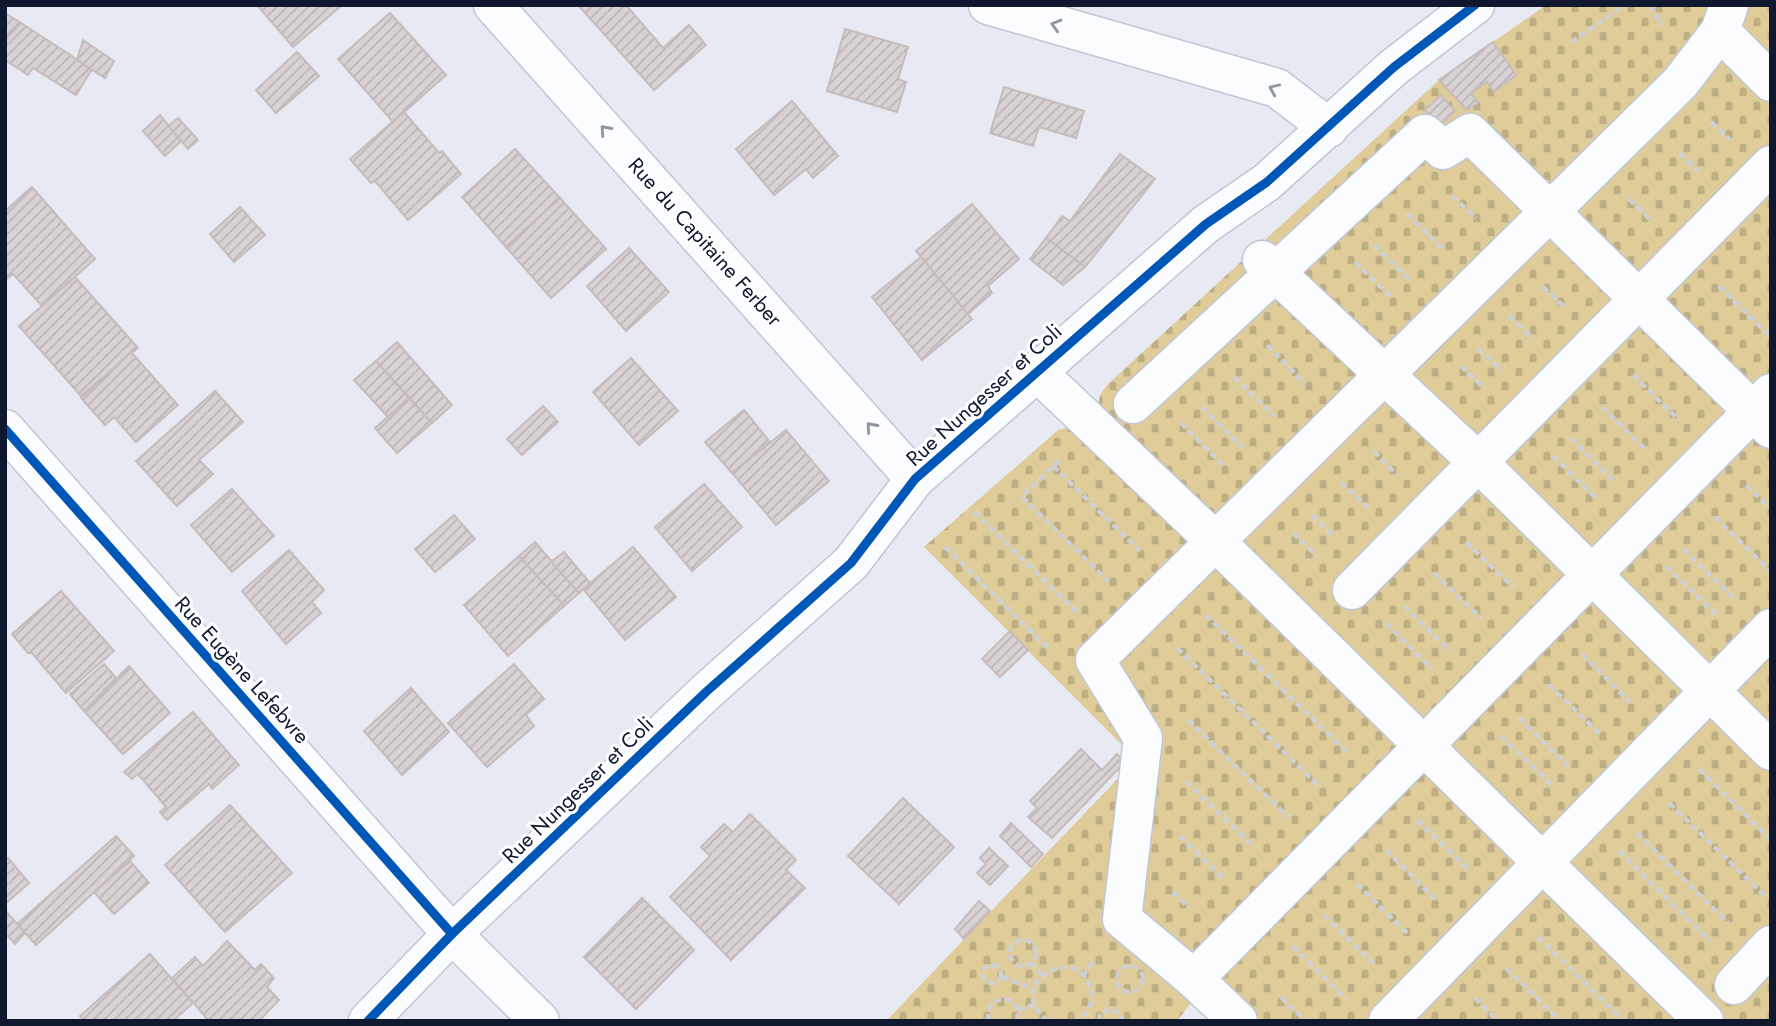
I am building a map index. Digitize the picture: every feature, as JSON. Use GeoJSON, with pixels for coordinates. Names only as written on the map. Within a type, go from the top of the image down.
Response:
{"type":"FeatureCollection","features":[{"type":"Feature","properties":{"kind":"street","name":"Rue du Capitaine Ferber"},"geometry":{"type":"LineString","coordinates":[[493,5],[915,479]]}},
{"type":"Feature","properties":{"kind":"street"},"geometry":{"type":"LineString","coordinates":[[988,5],[1277,88],[1329,128]]}},
{"type":"Feature","properties":{"kind":"street","name":"Rue Nungesser et Coli"},"geometry":{"type":"LineString","coordinates":[[368,1021],[452,934],[706,692],[850,563],[915,479],[1206,224],[1268,183],[1394,68],[1475,5]]}},
{"type":"Feature","properties":{"kind":"street"},"geometry":{"type":"LineString","coordinates":[[1238,1021],[1194,979],[1122,919],[1143,738],[1103,652],[1681,83],[1724,18],[1771,82]]}},
{"type":"Feature","properties":{"kind":"street"},"geometry":{"type":"LineString","coordinates":[[1133,404],[1232,310],[1269,267],[1424,134],[1443,150],[1470,133],[1639,299],[1765,411],[1713,452],[1194,979]]}},
{"type":"Feature","properties":{"kind":"street"},"geometry":{"type":"LineString","coordinates":[[1352,590],[1771,165]]}},
{"type":"Feature","properties":{"kind":"street"},"geometry":{"type":"LineString","coordinates":[[1269,267],[1478,463],[1771,751]]}},
{"type":"Feature","properties":{"kind":"street"},"geometry":{"type":"LineString","coordinates":[[1037,371],[1215,541],[1542,862],[1682,1014]]}},
{"type":"Feature","properties":{"kind":"street","name":"Rue Eugène Lefebvre"},"geometry":{"type":"LineString","coordinates":[[5,429],[452,934],[540,1021]]}},
{"type":"Feature","properties":{"kind":"street"},"geometry":{"type":"LineString","coordinates":[[1388,1021],[1761,638]]}},
{"type":"Feature","properties":{"kind":"street"},"geometry":{"type":"LineString","coordinates":[[1734,985],[1771,945]]}},
{"type":"Feature","properties":{"kind":"path"},"geometry":{"type":"LineString","coordinates":[[1571,43],[1625,5]]}},
{"type":"Feature","properties":{"kind":"path"},"geometry":{"type":"LineString","coordinates":[[1540,284],[1771,509]]}},
{"type":"Feature","properties":{"kind":"path"},"geometry":{"type":"LineString","coordinates":[[1501,323],[1517,308]]}},
{"type":"Feature","properties":{"kind":"path"},"geometry":{"type":"LineString","coordinates":[[1232,310],[1432,510],[1771,840]]}},
{"type":"Feature","properties":{"kind":"path"},"geometry":{"type":"LineString","coordinates":[[1509,316],[1771,572]]}},
{"type":"Feature","properties":{"kind":"path"},"geometry":{"type":"LineString","coordinates":[[1486,339],[1460,365],[1633,534],[1761,638]]}},
{"type":"Feature","properties":{"kind":"path"},"geometry":{"type":"LineString","coordinates":[[1096,429],[1078,439],[1022,497],[1561,1021]]}},
{"type":"Feature","properties":{"kind":"path"},"geometry":{"type":"LineString","coordinates":[[1053,466],[1623,1021]]}},
{"type":"Feature","properties":{"kind":"path"},"geometry":{"type":"LineString","coordinates":[[945,547],[1070,669],[1103,652],[974,512]]}},
{"type":"Feature","properties":{"kind":"path"},"geometry":{"type":"LineString","coordinates":[[1181,713],[1498,1021]]}},
{"type":"Feature","properties":{"kind":"path"},"geometry":{"type":"LineString","coordinates":[[1019,941],[1030,942],[1036,952],[1031,962],[1027,965],[1016,964],[1010,954],[1014,944],[1019,941]]}},
{"type":"Feature","properties":{"kind":"path"},"geometry":{"type":"LineString","coordinates":[[1031,962],[1042,975]]}},
{"type":"Feature","properties":{"kind":"path"},"geometry":{"type":"LineString","coordinates":[[993,965],[1000,968],[1002,977],[992,984],[982,976],[985,968],[993,965]]}},
{"type":"Feature","properties":{"kind":"path"},"geometry":{"type":"LineString","coordinates":[[1048,1021],[1035,1005],[1034,989],[1042,975],[1051,969],[1063,967],[1074,969],[1083,976],[1091,991],[1089,1008],[1077,1021]]}},
{"type":"Feature","properties":{"kind":"path"},"geometry":{"type":"LineString","coordinates":[[1002,977],[1034,989]]}},
{"type":"Feature","properties":{"kind":"path"},"geometry":{"type":"LineString","coordinates":[[989,1021],[987,1012],[990,1006],[1002,999],[1009,1000],[1018,1010],[1017,1021]]}},
{"type":"Feature","properties":{"kind":"path"},"geometry":{"type":"LineString","coordinates":[[1018,1010],[1035,1005]]}},
{"type":"Feature","properties":{"kind":"path"},"geometry":{"type":"LineString","coordinates":[[1089,1008],[1099,1018],[1110,1009],[1116,1010],[1123,1021]]}},
{"type":"Feature","properties":{"kind":"green space"},"geometry":{"type":"Polygon","coordinates":[[[1546,5],[1771,5],[1771,1021],[1221,1021],[1194,999],[1177,1021],[886,1021],[1126,770],[1133,756],[924,547],[1058,430],[1066,428],[1077,432],[1099,408],[1100,395],[1108,384],[1439,80],[1546,5]]]}},
{"type":"Feature","properties":{"kind":"building"},"geometry":{"type":"Polygon","coordinates":[[[257,5],[342,5],[293,47],[257,5]]]}},
{"type":"Feature","properties":{"kind":"building"},"geometry":{"type":"Polygon","coordinates":[[[578,5],[626,5],[663,48],[689,25],[706,45],[654,90],[578,5]]]}},
{"type":"Feature","properties":{"kind":"building"},"geometry":{"type":"Polygon","coordinates":[[[5,13],[21,23],[5,39],[5,13]]]}},
{"type":"Feature","properties":{"kind":"building"},"geometry":{"type":"Polygon","coordinates":[[[390,13],[446,75],[393,122],[338,59],[390,13]]]}},
{"type":"Feature","properties":{"kind":"building"},"geometry":{"type":"Polygon","coordinates":[[[21,23],[92,69],[76,95],[33,68],[28,75],[5,60],[5,39],[21,23]]]}},
{"type":"Feature","properties":{"kind":"building"},"geometry":{"type":"Polygon","coordinates":[[[845,29],[908,47],[898,79],[906,82],[897,112],[827,91],[845,29]]]}},
{"type":"Feature","properties":{"kind":"building"},"geometry":{"type":"Polygon","coordinates":[[[83,40],[114,61],[105,78],[77,60],[83,40]]]}},
{"type":"Feature","properties":{"kind":"building"},"geometry":{"type":"Polygon","coordinates":[[[1493,42],[1516,75],[1494,92],[1487,82],[1471,93],[1478,103],[1467,110],[1439,80],[1493,42]]]}},
{"type":"Feature","properties":{"kind":"building"},"geometry":{"type":"Polygon","coordinates":[[[297,52],[319,76],[276,113],[256,90],[297,52]]]}},
{"type":"Feature","properties":{"kind":"building"},"geometry":{"type":"Polygon","coordinates":[[[1004,87],[1084,111],[1076,138],[1039,127],[1033,146],[990,133],[1004,87]]]}},
{"type":"Feature","properties":{"kind":"building"},"geometry":{"type":"Polygon","coordinates":[[[1441,95],[1455,111],[1439,125],[1425,110],[1441,95]]]}},
{"type":"Feature","properties":{"kind":"building"},"geometry":{"type":"Polygon","coordinates":[[[792,101],[838,156],[813,178],[806,169],[774,195],[736,149],[792,101]]]}},
{"type":"Feature","properties":{"kind":"building"},"geometry":{"type":"Polygon","coordinates":[[[404,112],[461,174],[408,220],[375,181],[371,183],[350,159],[404,112]]]}},
{"type":"Feature","properties":{"kind":"building"},"geometry":{"type":"Polygon","coordinates":[[[160,115],[181,141],[165,156],[143,131],[160,115]]]}},
{"type":"Feature","properties":{"kind":"building"},"geometry":{"type":"Polygon","coordinates":[[[178,118],[198,140],[188,149],[168,126],[178,118]]]}},
{"type":"Feature","properties":{"kind":"building"},"geometry":{"type":"Polygon","coordinates":[[[515,149],[560,198],[506,247],[462,197],[515,149]]]}},
{"type":"Feature","properties":{"kind":"building"},"geometry":{"type":"Polygon","coordinates":[[[1120,154],[1155,179],[1085,267],[1046,238],[1062,216],[1070,221],[1120,154]]]}},
{"type":"Feature","properties":{"kind":"building"},"geometry":{"type":"Polygon","coordinates":[[[32,187],[95,259],[42,306],[13,274],[7,279],[5,277],[5,211],[32,187]]]}},
{"type":"Feature","properties":{"kind":"building"},"geometry":{"type":"Polygon","coordinates":[[[560,198],[606,249],[551,298],[506,247],[560,198]]]}},
{"type":"Feature","properties":{"kind":"building"},"geometry":{"type":"Polygon","coordinates":[[[972,204],[1019,259],[988,286],[992,293],[968,314],[916,251],[972,204]]]}},
{"type":"Feature","properties":{"kind":"building"},"geometry":{"type":"Polygon","coordinates":[[[240,207],[265,235],[234,262],[210,234],[240,207]]]}},
{"type":"Feature","properties":{"kind":"building"},"geometry":{"type":"Polygon","coordinates":[[[1046,238],[1085,267],[1063,285],[1030,259],[1046,238]]]}},
{"type":"Feature","properties":{"kind":"building"},"geometry":{"type":"Polygon","coordinates":[[[629,248],[669,292],[626,331],[587,286],[629,248]]]}},
{"type":"Feature","properties":{"kind":"building"},"geometry":{"type":"Polygon","coordinates":[[[921,257],[972,319],[922,360],[872,297],[921,257]]]}},
{"type":"Feature","properties":{"kind":"building"},"geometry":{"type":"Polygon","coordinates":[[[75,277],[138,348],[81,396],[19,326],[75,277]]]}},
{"type":"Feature","properties":{"kind":"building"},"geometry":{"type":"Polygon","coordinates":[[[397,342],[452,405],[432,423],[376,361],[397,342]]]}},
{"type":"Feature","properties":{"kind":"building"},"geometry":{"type":"Polygon","coordinates":[[[131,352],[178,405],[136,442],[114,417],[105,425],[81,398],[131,352]]]}},
{"type":"Feature","properties":{"kind":"building"},"geometry":{"type":"Polygon","coordinates":[[[631,358],[678,411],[639,445],[593,392],[631,358]]]}},
{"type":"Feature","properties":{"kind":"building"},"geometry":{"type":"Polygon","coordinates":[[[376,361],[409,398],[388,417],[354,380],[376,361]]]}},
{"type":"Feature","properties":{"kind":"building"},"geometry":{"type":"Polygon","coordinates":[[[215,391],[243,422],[199,460],[213,474],[177,506],[136,461],[215,391]]]}},
{"type":"Feature","properties":{"kind":"building"},"geometry":{"type":"Polygon","coordinates":[[[409,398],[432,423],[397,453],[375,428],[409,398]]]}},
{"type":"Feature","properties":{"kind":"building"},"geometry":{"type":"Polygon","coordinates":[[[543,406],[558,422],[522,455],[507,439],[543,406]]]}},
{"type":"Feature","properties":{"kind":"building"},"geometry":{"type":"Polygon","coordinates":[[[744,410],[770,442],[732,473],[705,442],[744,410]]]}},
{"type":"Feature","properties":{"kind":"building"},"geometry":{"type":"Polygon","coordinates":[[[786,430],[829,481],[776,525],[732,473],[786,430]]]}},
{"type":"Feature","properties":{"kind":"building"},"geometry":{"type":"Polygon","coordinates":[[[704,484],[742,527],[692,571],[655,527],[704,484]]]}},
{"type":"Feature","properties":{"kind":"building"},"geometry":{"type":"Polygon","coordinates":[[[232,489],[274,536],[232,572],[191,525],[232,489]]]}},
{"type":"Feature","properties":{"kind":"building"},"geometry":{"type":"Polygon","coordinates":[[[454,515],[475,539],[435,572],[415,549],[454,515]]]}},
{"type":"Feature","properties":{"kind":"building"},"geometry":{"type":"Polygon","coordinates":[[[535,542],[579,593],[564,606],[519,556],[535,542]]]}},
{"type":"Feature","properties":{"kind":"building"},"geometry":{"type":"Polygon","coordinates":[[[633,547],[676,597],[625,640],[583,589],[633,547]]]}},
{"type":"Feature","properties":{"kind":"building"},"geometry":{"type":"Polygon","coordinates":[[[289,550],[324,590],[312,602],[321,613],[286,644],[242,591],[289,550]]]}},
{"type":"Feature","properties":{"kind":"building"},"geometry":{"type":"Polygon","coordinates":[[[564,552],[590,583],[579,593],[551,562],[564,552]]]}},
{"type":"Feature","properties":{"kind":"building"},"geometry":{"type":"Polygon","coordinates":[[[519,556],[564,606],[508,656],[464,605],[519,556]]]}},
{"type":"Feature","properties":{"kind":"building"},"geometry":{"type":"Polygon","coordinates":[[[61,591],[114,651],[66,693],[12,634],[61,591]]]}},
{"type":"Feature","properties":{"kind":"building"},"geometry":{"type":"Polygon","coordinates":[[[1010,631],[1028,650],[1000,677],[982,659],[1010,631]]]}},
{"type":"Feature","properties":{"kind":"building"},"geometry":{"type":"Polygon","coordinates":[[[104,664],[116,678],[103,691],[105,693],[84,711],[70,694],[104,664]]]}},
{"type":"Feature","properties":{"kind":"building"},"geometry":{"type":"Polygon","coordinates":[[[514,664],[544,699],[526,715],[534,726],[487,767],[448,723],[514,664]]]}},
{"type":"Feature","properties":{"kind":"building"},"geometry":{"type":"Polygon","coordinates":[[[129,666],[170,713],[123,754],[84,711],[129,666]]]}},
{"type":"Feature","properties":{"kind":"building"},"geometry":{"type":"Polygon","coordinates":[[[411,688],[449,732],[402,775],[364,731],[411,688]]]}},
{"type":"Feature","properties":{"kind":"building"},"geometry":{"type":"Polygon","coordinates":[[[193,712],[239,765],[212,789],[209,784],[167,820],[160,812],[166,807],[138,774],[132,779],[124,772],[193,712]]]}},
{"type":"Feature","properties":{"kind":"building"},"geometry":{"type":"Polygon","coordinates":[[[1081,749],[1102,770],[1117,754],[1125,762],[1052,838],[1028,817],[1037,808],[1030,801],[1081,749]]]}},
{"type":"Feature","properties":{"kind":"building"},"geometry":{"type":"Polygon","coordinates":[[[903,798],[954,847],[899,904],[848,856],[903,798]]]}},
{"type":"Feature","properties":{"kind":"building"},"geometry":{"type":"Polygon","coordinates":[[[230,805],[292,873],[225,932],[165,865],[230,805]]]}},
{"type":"Feature","properties":{"kind":"building"},"geometry":{"type":"Polygon","coordinates":[[[750,814],[796,860],[786,870],[805,888],[731,960],[670,897],[710,856],[701,847],[724,824],[733,832],[750,814]]]}},
{"type":"Feature","properties":{"kind":"building"},"geometry":{"type":"Polygon","coordinates":[[[1011,823],[1043,854],[1031,867],[1000,836],[1011,823]]]}},
{"type":"Feature","properties":{"kind":"building"},"geometry":{"type":"Polygon","coordinates":[[[116,836],[134,856],[36,945],[17,924],[116,836]]]}},
{"type":"Feature","properties":{"kind":"building"},"geometry":{"type":"Polygon","coordinates":[[[989,848],[1008,866],[990,885],[977,873],[986,864],[980,858],[989,848]]]}},
{"type":"Feature","properties":{"kind":"building"},"geometry":{"type":"Polygon","coordinates":[[[8,858],[29,883],[5,904],[5,860],[8,858]]]}},
{"type":"Feature","properties":{"kind":"building"},"geometry":{"type":"Polygon","coordinates":[[[130,861],[149,883],[114,914],[94,892],[130,861]]]}},
{"type":"Feature","properties":{"kind":"building"},"geometry":{"type":"Polygon","coordinates":[[[642,898],[694,950],[636,1009],[584,957],[642,898]]]}},
{"type":"Feature","properties":{"kind":"building"},"geometry":{"type":"Polygon","coordinates":[[[979,901],[990,911],[964,939],[955,929],[979,901]]]}},
{"type":"Feature","properties":{"kind":"building"},"geometry":{"type":"Polygon","coordinates":[[[5,910],[25,933],[15,944],[5,936],[5,910]]]}},
{"type":"Feature","properties":{"kind":"building"},"geometry":{"type":"Polygon","coordinates":[[[227,941],[255,970],[261,964],[274,978],[267,987],[279,1000],[259,1021],[209,1021],[172,978],[195,957],[203,966],[227,941]]]}},
{"type":"Feature","properties":{"kind":"building"},"geometry":{"type":"Polygon","coordinates":[[[150,954],[193,1003],[173,1021],[84,1021],[80,1016],[150,954]]]}},
{"type":"Feature","properties":{"kind":"cycle path"},"geometry":{"type":"LineString","coordinates":[[368,1021],[452,934],[706,692],[851,563],[915,479],[1206,224],[1267,182],[1394,67],[1475,5]]}},
{"type":"Feature","properties":{"kind":"cycle path"},"geometry":{"type":"LineString","coordinates":[[5,429],[452,934]]}}]}
